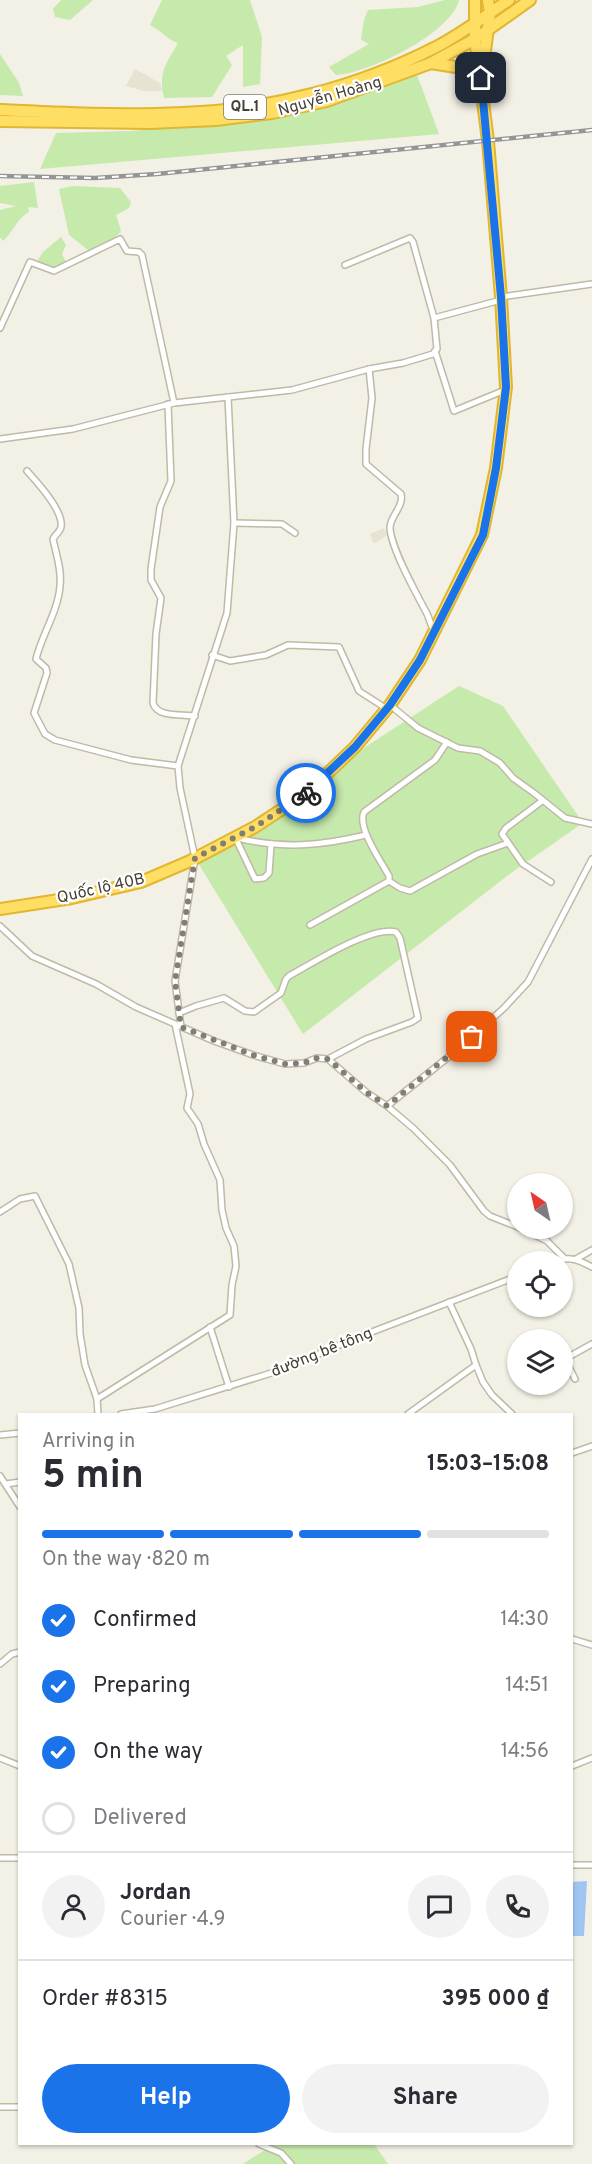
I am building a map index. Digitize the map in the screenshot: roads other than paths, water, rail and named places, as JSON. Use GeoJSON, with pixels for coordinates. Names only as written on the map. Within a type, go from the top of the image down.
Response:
{"type":"FeatureCollection","features":[{"type":"Feature","properties":{"kind":"highway"},"geometry":{"type":"LineString","coordinates":[[475,0],[475,39],[481,78]]}},
{"type":"Feature","properties":{"kind":"highway"},"geometry":{"type":"LineString","coordinates":[[481,78],[490,13],[488,0]]}},
{"type":"Feature","properties":{"kind":"highway","name":"Nguyễn Hoàng"},"geometry":{"type":"LineString","coordinates":[[0,110],[95,114],[184,113],[271,103],[320,92],[379,73],[438,46],[509,0]]}},
{"type":"Feature","properties":{"kind":"highway","name":"Nguyễn Hoàng"},"geometry":{"type":"LineString","coordinates":[[0,121],[150,123],[216,120],[272,113],[327,100],[431,63],[475,39],[530,0]]}},
{"type":"Feature","properties":{"kind":"highway"},"geometry":{"type":"LineString","coordinates":[[431,63],[462,68],[481,78]]}},
{"type":"Feature","properties":{"kind":"highway","name":"Quốc lộ 40B"},"geometry":{"type":"LineString","coordinates":[[0,909],[72,898],[141,882],[195,858],[255,827],[308,792],[355,747],[389,707],[420,660],[483,535],[496,468],[505,390],[501,299],[481,78]]}},
{"type":"Feature","properties":{"kind":"street"},"geometry":{"type":"LineString","coordinates":[[345,265],[410,238],[434,318],[435,351],[454,411],[505,390]]}},
{"type":"Feature","properties":{"kind":"street"},"geometry":{"type":"LineString","coordinates":[[0,328],[30,262],[54,271],[120,239],[127,251],[139,252],[142,255],[171,403],[171,481],[160,507],[151,569],[151,580],[161,598],[156,634],[153,703],[155,709],[160,712],[195,716]]}},
{"type":"Feature","properties":{"kind":"street"},"geometry":{"type":"LineString","coordinates":[[434,318],[501,299],[592,284]]}},
{"type":"Feature","properties":{"kind":"street"},"geometry":{"type":"LineString","coordinates":[[0,439],[73,429],[171,403],[292,390],[369,369],[403,363],[434,354],[435,351]]}},
{"type":"Feature","properties":{"kind":"street"},"geometry":{"type":"LineString","coordinates":[[369,369],[372,398],[366,464],[401,494],[401,502],[390,525],[392,538],[412,589],[434,632]]}},
{"type":"Feature","properties":{"kind":"street"},"geometry":{"type":"LineString","coordinates":[[97,1398],[230,1315],[236,1266],[234,1246],[226,1228],[222,1210],[220,1180],[198,1124],[187,1108],[190,1094],[178,1025],[179,1013],[175,981],[195,858],[180,788],[178,766],[227,613],[234,523],[228,397]]}},
{"type":"Feature","properties":{"kind":"street"},"geometry":{"type":"LineString","coordinates":[[27,471],[51,502],[61,523],[53,539],[60,587],[57,604],[36,659],[46,668],[47,673],[34,709],[34,716],[45,734],[55,740],[131,760],[178,766]]}},
{"type":"Feature","properties":{"kind":"street"},"geometry":{"type":"LineString","coordinates":[[234,523],[282,524],[295,533]]}},
{"type":"Feature","properties":{"kind":"street"},"geometry":{"type":"LineString","coordinates":[[212,656],[230,662],[266,655],[288,645],[339,646],[359,691],[389,707],[418,728],[458,748],[480,751],[500,763],[513,778],[565,818],[592,824]]}},
{"type":"Feature","properties":{"kind":"street"},"geometry":{"type":"LineString","coordinates":[[389,881],[389,876],[366,835],[362,820],[364,812],[435,760],[447,742]]}},
{"type":"Feature","properties":{"kind":"street"},"geometry":{"type":"LineString","coordinates":[[542,801],[506,828],[502,834],[523,864],[551,882]]}},
{"type":"Feature","properties":{"kind":"street"},"geometry":{"type":"LineString","coordinates":[[235,837],[271,844],[314,845],[366,835]]}},
{"type":"Feature","properties":{"kind":"street"},"geometry":{"type":"LineString","coordinates":[[235,837],[255,879],[267,877],[271,844]]}},
{"type":"Feature","properties":{"kind":"street"},"geometry":{"type":"LineString","coordinates":[[389,881],[410,891],[469,858],[508,843]]}},
{"type":"Feature","properties":{"kind":"street"},"geometry":{"type":"LineString","coordinates":[[387,1106],[456,1051],[504,1008],[528,982],[592,859]]}},
{"type":"Feature","properties":{"kind":"street"},"geometry":{"type":"LineString","coordinates":[[310,925],[389,881]]}},
{"type":"Feature","properties":{"kind":"street"},"geometry":{"type":"LineString","coordinates":[[0,926],[32,956],[96,984],[178,1025],[253,1055],[285,1064],[304,1063],[317,1058],[328,1059],[366,1038],[418,1018],[400,938],[396,932],[386,931],[368,935],[289,976],[281,993],[254,1012],[245,1011],[224,998],[179,1013]]}},
{"type":"Feature","properties":{"kind":"street"},"geometry":{"type":"LineString","coordinates":[[328,1059],[366,1092],[387,1106],[450,1165],[484,1211],[507,1223]]}},
{"type":"Feature","properties":{"kind":"street"},"geometry":{"type":"LineString","coordinates":[[0,1212],[20,1199],[35,1196],[42,1207],[69,1264],[79,1308],[85,1365],[97,1398],[98,1413]]}},
{"type":"Feature","properties":{"kind":"street"},"geometry":{"type":"LineString","coordinates":[[543,1239],[557,1251]]}},
{"type":"Feature","properties":{"kind":"street"},"geometry":{"type":"LineString","coordinates":[[576,1258],[592,1250]]}},
{"type":"Feature","properties":{"kind":"street"},"geometry":{"type":"LineString","coordinates":[[576,1258],[592,1267]]}},
{"type":"Feature","properties":{"kind":"street","name":"đường bê tông"},"geometry":{"type":"LineString","coordinates":[[128,1413],[155,1409],[281,1370],[356,1338],[507,1280]]}},
{"type":"Feature","properties":{"kind":"street"},"geometry":{"type":"LineString","coordinates":[[449,1302],[471,1349],[483,1382],[492,1395],[511,1413]]}},
{"type":"Feature","properties":{"kind":"street"},"geometry":{"type":"LineString","coordinates":[[210,1327],[229,1387]]}},
{"type":"Feature","properties":{"kind":"street"},"geometry":{"type":"LineString","coordinates":[[575,1379],[565,1359],[592,1344]]}},
{"type":"Feature","properties":{"kind":"street"},"geometry":{"type":"LineString","coordinates":[[409,1413],[476,1365]]}},
{"type":"Feature","properties":{"kind":"street"},"geometry":{"type":"LineString","coordinates":[[0,1435],[18,1433]]}},
{"type":"Feature","properties":{"kind":"street"},"geometry":{"type":"LineString","coordinates":[[573,1454],[592,1446]]}},
{"type":"Feature","properties":{"kind":"street"},"geometry":{"type":"LineString","coordinates":[[0,1476],[18,1504]]}},
{"type":"Feature","properties":{"kind":"street"},"geometry":{"type":"LineString","coordinates":[[6,1484],[18,1482]]}},
{"type":"Feature","properties":{"kind":"street"},"geometry":{"type":"LineString","coordinates":[[573,1639],[592,1645]]}},
{"type":"Feature","properties":{"kind":"street"},"geometry":{"type":"LineString","coordinates":[[0,1664],[12,1654],[18,1652]]}},
{"type":"Feature","properties":{"kind":"street"},"geometry":{"type":"LineString","coordinates":[[0,1758],[18,1765]]}},
{"type":"Feature","properties":{"kind":"street"},"geometry":{"type":"LineString","coordinates":[[573,1766],[592,1758]]}},
{"type":"Feature","properties":{"kind":"street"},"geometry":{"type":"LineString","coordinates":[[0,1858],[18,1858]]}},
{"type":"Feature","properties":{"kind":"street"},"geometry":{"type":"LineString","coordinates":[[573,1865],[592,1865]]}},
{"type":"Feature","properties":{"kind":"street"},"geometry":{"type":"LineString","coordinates":[[0,2108],[18,2107]]}},
{"type":"Feature","properties":{"kind":"street"},"geometry":{"type":"LineString","coordinates":[[261,2145],[276,2151],[291,2164]]}},
{"type":"Feature","properties":{"kind":"street"},"geometry":{"type":"LineString","coordinates":[[276,2151],[278,2145]]}},
{"type":"Feature","properties":{"kind":"water"},"geometry":{"type":"Polygon","coordinates":[[[587,1881],[584,1936],[573,1936],[573,1882],[587,1881]]]}},
{"type":"Feature","properties":{"kind":"railway"},"geometry":{"type":"LineString","coordinates":[[0,176],[95,178],[157,174],[592,130]]}}]}
